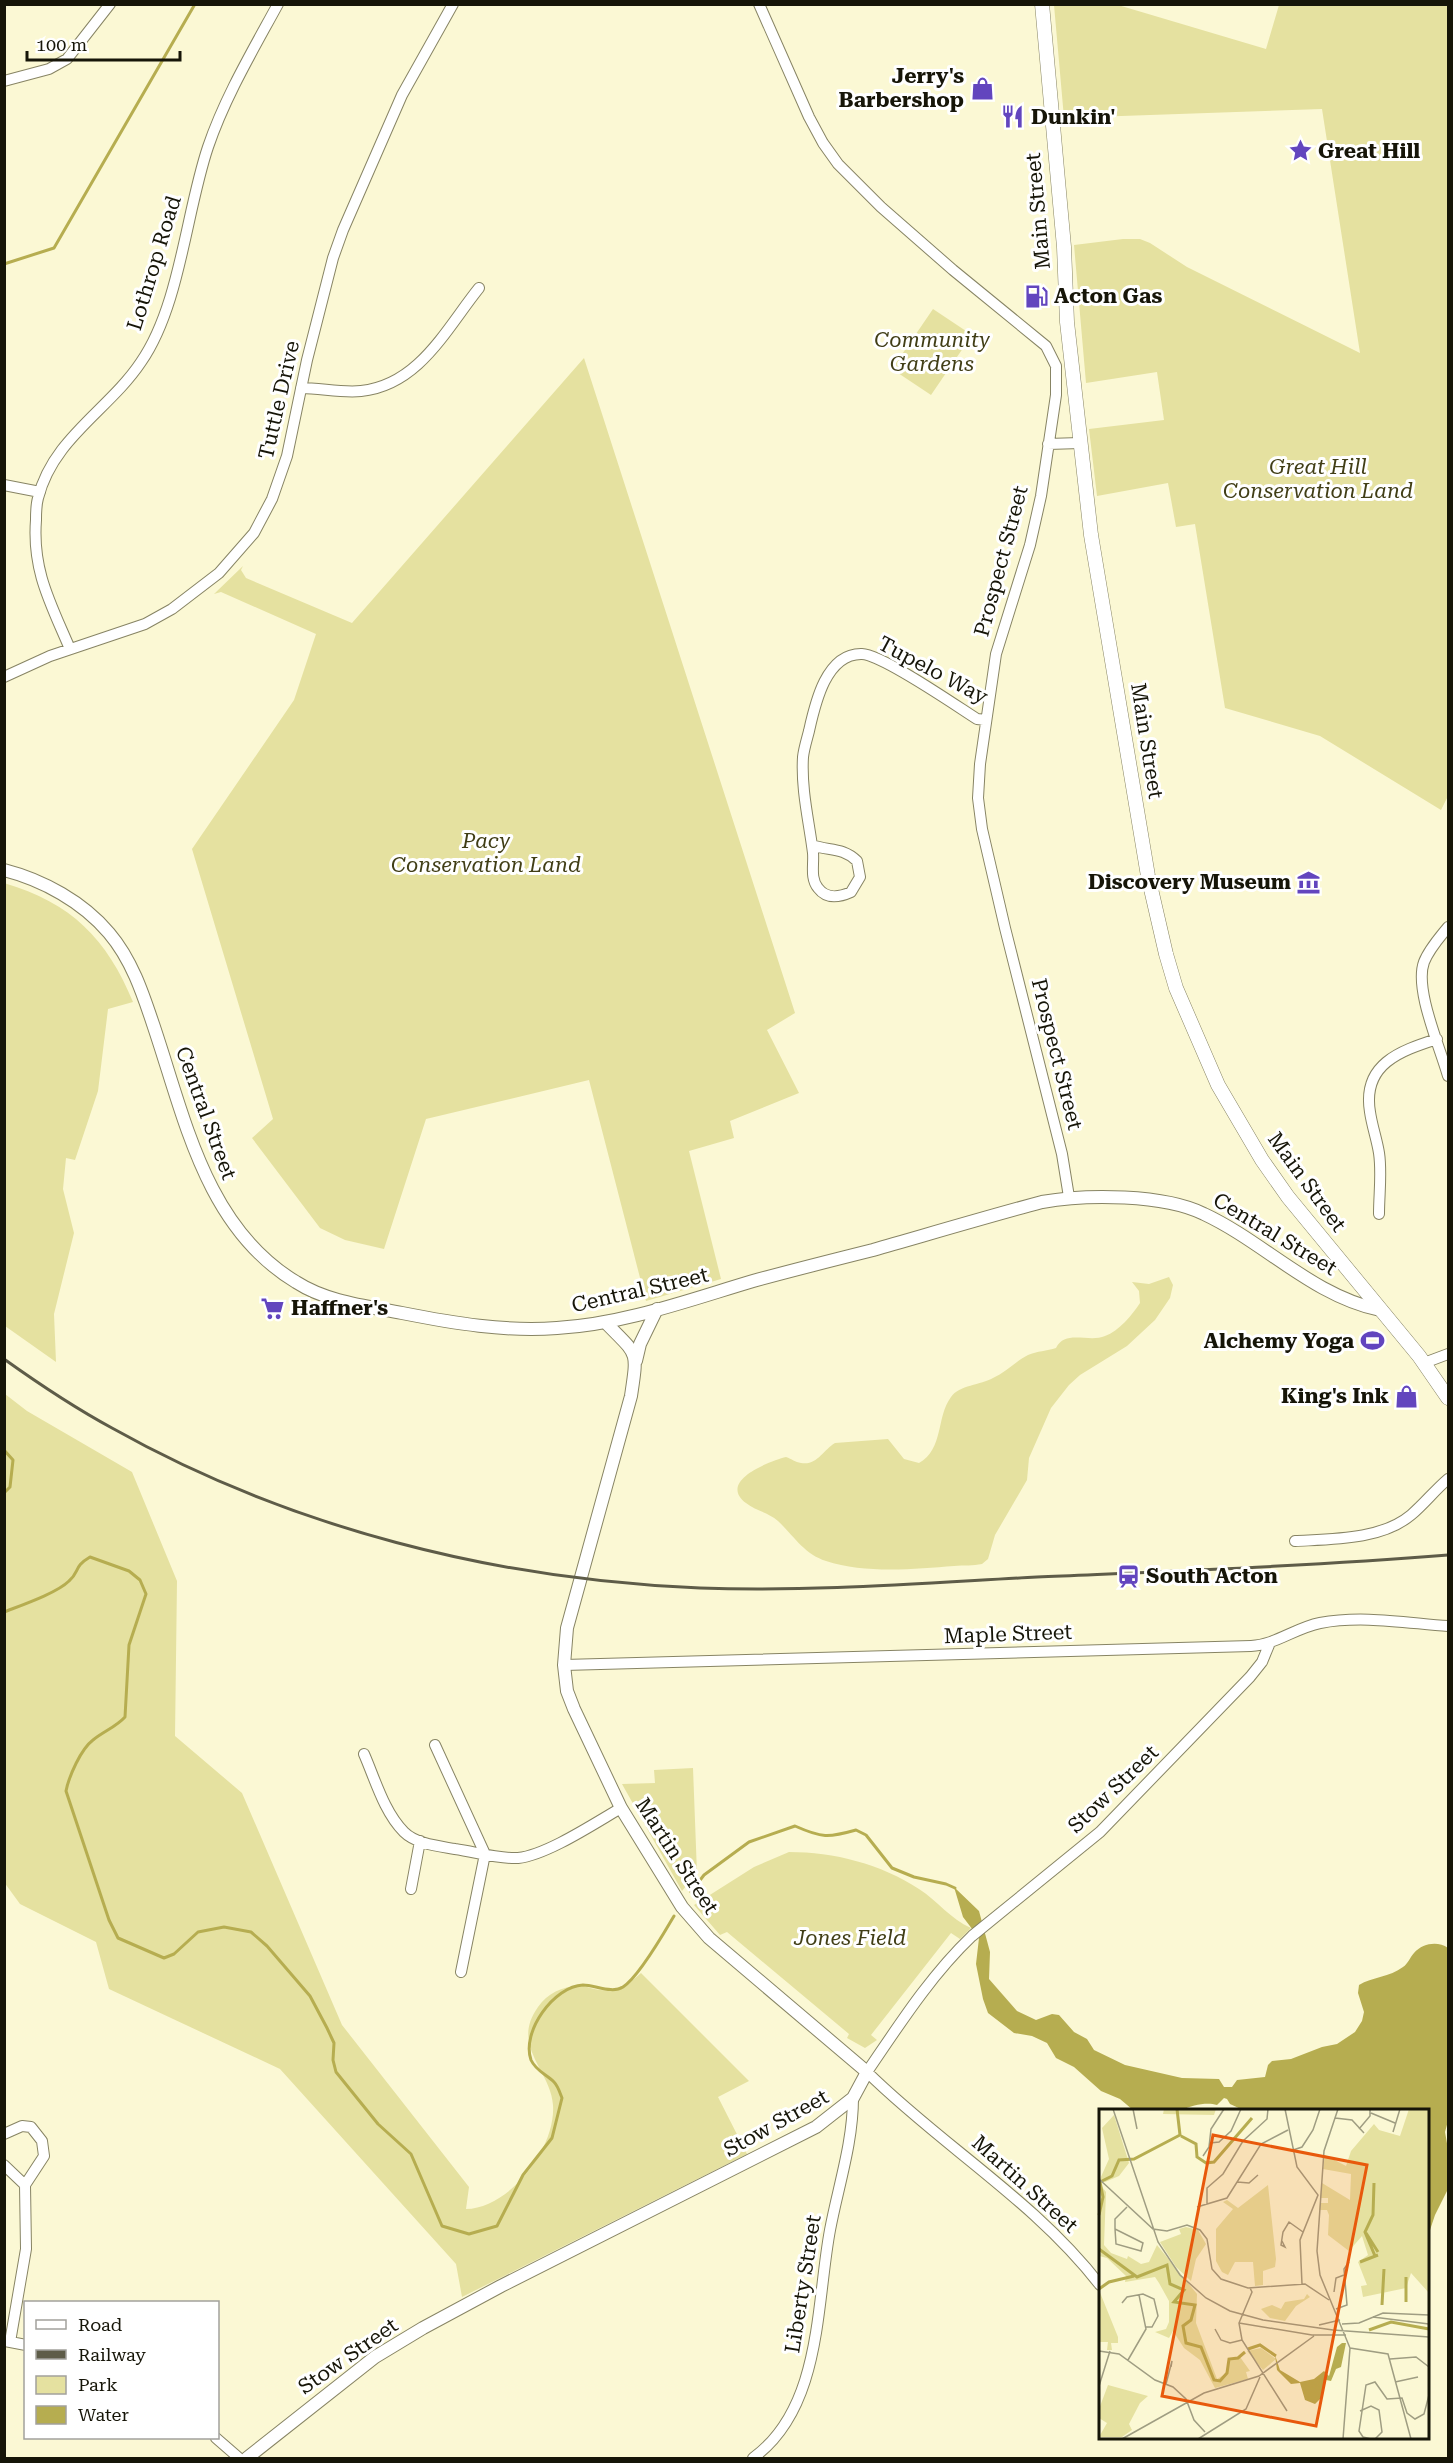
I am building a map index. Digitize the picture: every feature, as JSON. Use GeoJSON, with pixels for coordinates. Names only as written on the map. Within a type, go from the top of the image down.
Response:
{"type":"FeatureCollection","features":[{"type":"Feature","properties":{"kind":"main road","name":"Main Street"},"geometry":{"type":"LineString","coordinates":[[1042,4],[1064,247],[1070,347],[1096,574],[1148,876],[1166,954],[1176,988],[1218,1085],[1262,1160],[1288,1197],[1424,1363],[1449,1398]]}},
{"type":"Feature","properties":{"kind":"street"},"geometry":{"type":"LineString","coordinates":[[4,81],[49,69],[67,59],[87,37],[110,4]]}},
{"type":"Feature","properties":{"kind":"street","name":"Lothrop Road"},"geometry":{"type":"LineString","coordinates":[[70,649],[47,600],[34,549],[38,498],[51,465],[65,444],[141,362],[156,335],[166,309],[209,145],[251,54],[278,4]]}},
{"type":"Feature","properties":{"kind":"street","name":"Tuttle Drive"},"geometry":{"type":"LineString","coordinates":[[4,677],[50,656],[145,624],[163,614],[213,578],[239,552],[265,514],[280,481],[287,456],[320,306],[343,230],[402,95],[453,4]]}},
{"type":"Feature","properties":{"kind":"street"},"geometry":{"type":"LineString","coordinates":[[759,4],[809,117],[823,144],[838,164],[880,207],[984,297],[1046,346],[1048,351],[1070,347]]}},
{"type":"Feature","properties":{"kind":"street"},"geometry":{"type":"LineString","coordinates":[[301,388],[360,391],[393,382],[423,361],[480,288]]}},
{"type":"Feature","properties":{"kind":"street","name":"Prospect Street"},"geometry":{"type":"LineString","coordinates":[[1048,351],[1056,366],[1056,395],[1041,496],[1030,545],[996,654],[978,798],[982,829],[1062,1154],[1069,1197]]}},
{"type":"Feature","properties":{"kind":"street"},"geometry":{"type":"LineString","coordinates":[[1048,444],[1080,443]]}},
{"type":"Feature","properties":{"kind":"street"},"geometry":{"type":"LineString","coordinates":[[4,485],[40,492]]}},
{"type":"Feature","properties":{"kind":"street","name":"Tupelo Way"},"geometry":{"type":"LineString","coordinates":[[812,845],[823,849],[842,850],[857,861],[860,877],[852,892],[834,897],[818,888],[813,878],[812,845],[804,801],[803,756],[820,688],[832,670],[846,657],[862,654],[881,659],[977,718],[986,720]]}},
{"type":"Feature","properties":{"kind":"street","name":"Central Street"},"geometry":{"type":"LineString","coordinates":[[4,870],[49,886],[85,910],[109,933],[124,954],[145,1001],[201,1169],[227,1216],[253,1247],[276,1269],[298,1284],[326,1296],[448,1322],[526,1329],[606,1323],[1042,1202],[1069,1197],[1095,1196],[1176,1204],[1194,1209],[1218,1221],[1317,1283],[1351,1301],[1380,1310]]}},
{"type":"Feature","properties":{"kind":"street"},"geometry":{"type":"LineString","coordinates":[[1449,927],[1426,957],[1421,975],[1423,994],[1449,1076]]}},
{"type":"Feature","properties":{"kind":"street"},"geometry":{"type":"LineString","coordinates":[[1379,1214],[1380,1161],[1370,1112],[1372,1086],[1378,1072],[1392,1056],[1405,1049],[1437,1039]]}},
{"type":"Feature","properties":{"kind":"street","name":"Martin Street"},"geometry":{"type":"LineString","coordinates":[[657,1309],[640,1344],[631,1396],[568,1622],[564,1665],[567,1691],[574,1707],[621,1808],[682,1907],[709,1938],[1032,2213],[1099,2283]]}},
{"type":"Feature","properties":{"kind":"street"},"geometry":{"type":"LineString","coordinates":[[606,1323],[631,1347],[636,1362]]}},
{"type":"Feature","properties":{"kind":"street"},"geometry":{"type":"LineString","coordinates":[[1424,1363],[1449,1354]]}},
{"type":"Feature","properties":{"kind":"street"},"geometry":{"type":"LineString","coordinates":[[1295,1541],[1357,1536],[1384,1528],[1411,1515],[1449,1479]]}},
{"type":"Feature","properties":{"kind":"street","name":"Maple Street"},"geometry":{"type":"LineString","coordinates":[[564,1665],[1269,1645],[1276,1639],[1301,1629],[1340,1620],[1449,1626]]}},
{"type":"Feature","properties":{"kind":"street","name":"Stow Street"},"geometry":{"type":"LineString","coordinates":[[247,2458],[375,2356],[501,2286],[809,2131],[831,2117],[853,2098],[867,2072],[937,1975],[972,1936],[1076,1852],[1127,1806],[1250,1677],[1262,1662],[1269,1645]]}},
{"type":"Feature","properties":{"kind":"street"},"geometry":{"type":"LineString","coordinates":[[435,1744],[484,1854],[461,1972]]}},
{"type":"Feature","properties":{"kind":"street"},"geometry":{"type":"LineString","coordinates":[[364,1754],[395,1821],[405,1833],[420,1841],[507,1858],[532,1855],[621,1808]]}},
{"type":"Feature","properties":{"kind":"street"},"geometry":{"type":"LineString","coordinates":[[411,1889],[420,1841]]}},
{"type":"Feature","properties":{"kind":"street","name":"Liberty Street"},"geometry":{"type":"LineString","coordinates":[[753,2458],[773,2443],[782,2430],[795,2406],[808,2370],[816,2340],[824,2270],[851,2126],[853,2098]]}},
{"type":"Feature","properties":{"kind":"street"},"geometry":{"type":"LineString","coordinates":[[4,2134],[22,2126],[31,2127],[42,2141],[44,2156],[25,2185],[26,2249],[7,2342],[24,2344]]}},
{"type":"Feature","properties":{"kind":"street"},"geometry":{"type":"LineString","coordinates":[[4,2165],[25,2185]]}},
{"type":"Feature","properties":{"kind":"street"},"geometry":{"type":"LineString","coordinates":[[217,2439],[239,2458]]}},
{"type":"Feature","properties":{"kind":"green space","name":"Great Hill Conservation Land"},"geometry":{"type":"Polygon","coordinates":[[[1054,5],[1118,5],[1266,49],[1279,5],[1448,5],[1448,796],[1441,810],[1320,736],[1225,708],[1195,524],[1176,527],[1168,483],[1097,496],[1089,429],[1164,420],[1157,372],[1086,383],[1074,245],[1140,239],[1187,267],[1360,353],[1322,109],[1064,118],[1054,5]]]}},
{"type":"Feature","properties":{"kind":"green space","name":"Community Gardens"},"geometry":{"type":"Polygon","coordinates":[[[933,309],[972,335],[931,395],[892,369],[933,309]]]}},
{"type":"Feature","properties":{"kind":"green space","name":"Pacy Conservation Land"},"geometry":{"type":"Polygon","coordinates":[[[584,358],[795,1013],[767,1030],[799,1093],[730,1121],[734,1138],[689,1151],[721,1279],[646,1301],[589,1080],[426,1119],[384,1249],[345,1240],[320,1228],[252,1138],[273,1119],[192,849],[294,700],[316,634],[221,592],[214,594],[243,566],[241,570],[246,578],[352,623],[584,358]]]}},
{"type":"Feature","properties":{"kind":"green space"},"geometry":{"type":"Polygon","coordinates":[[[4,883],[49,901],[84,926],[111,960],[133,1002],[108,1009],[98,1091],[75,1160],[66,1158],[63,1189],[74,1233],[54,1314],[56,1362],[5,1326],[4,883]]]}},
{"type":"Feature","properties":{"kind":"green space"},"geometry":{"type":"Polygon","coordinates":[[[1169,1277],[1173,1285],[1170,1298],[1155,1320],[1127,1346],[1080,1375],[1051,1408],[1029,1458],[1027,1480],[995,1535],[988,1559],[982,1564],[890,1570],[857,1568],[826,1561],[811,1554],[778,1521],[750,1506],[739,1495],[738,1487],[749,1473],[786,1457],[801,1463],[811,1462],[835,1443],[888,1439],[904,1459],[919,1463],[932,1450],[946,1405],[959,1390],[993,1378],[1028,1355],[1056,1348],[1065,1339],[1099,1338],[1110,1334],[1125,1322],[1140,1303],[1139,1291],[1132,1282],[1149,1284],[1169,1277]]]}},
{"type":"Feature","properties":{"kind":"green space"},"geometry":{"type":"Polygon","coordinates":[[[5,1394],[27,1411],[132,1472],[177,1581],[175,1736],[242,1793],[342,2025],[469,2187],[466,2209],[482,2206],[499,2198],[514,2187],[538,2157],[547,2139],[552,2122],[551,2092],[534,2058],[528,2034],[531,2021],[542,2001],[566,1988],[580,1986],[600,1990],[614,1989],[626,1984],[641,1973],[749,2081],[718,2097],[747,2154],[462,2297],[456,2264],[280,2069],[109,1989],[96,1942],[20,1904],[4,1882],[5,1394]]]}},
{"type":"Feature","properties":{"kind":"green space"},"geometry":{"type":"Polygon","coordinates":[[[693,1768],[697,1873],[682,1891],[622,1784],[655,1783],[654,1770],[693,1768]]]}},
{"type":"Feature","properties":{"kind":"green space","name":"Jones Field"},"geometry":{"type":"Polygon","coordinates":[[[789,1852],[823,1854],[873,1866],[919,1889],[957,1920],[971,1928],[960,1939],[951,1933],[871,2035],[877,2040],[865,2048],[847,2038],[849,2034],[727,1932],[720,1935],[694,1905],[754,1867],[789,1852]]]}},
{"type":"Feature","properties":{"kind":"water"},"geometry":{"type":"Polygon","coordinates":[[[954,1887],[979,1911],[990,1952],[989,1979],[1017,2011],[1036,2020],[1052,2014],[1059,2015],[1074,2032],[1087,2039],[1094,2050],[1125,2065],[1182,2078],[1219,2079],[1224,2087],[1232,2087],[1237,2080],[1265,2077],[1268,2065],[1272,2061],[1291,2059],[1337,2044],[1355,2032],[1362,2021],[1364,2012],[1358,1993],[1359,1985],[1398,1970],[1426,1945],[1440,1944],[1448,1948],[1448,2121],[1445,2132],[1448,2149],[1448,2189],[1429,2233],[1429,2109],[1241,2109],[1224,2098],[1217,2105],[1200,2104],[1185,2109],[1132,2109],[1120,2099],[1101,2091],[1074,2067],[1056,2058],[1047,2043],[1032,2036],[1014,2033],[988,2013],[976,1964],[979,1938],[963,1917],[954,1887]]]}},
{"type":"Feature","properties":{"kind":"waterway"},"geometry":{"type":"LineString","coordinates":[[4,264],[54,248],[195,4]]}},
{"type":"Feature","properties":{"kind":"waterway"},"geometry":{"type":"LineString","coordinates":[[4,1450],[13,1460],[10,1487],[4,1493]]}},
{"type":"Feature","properties":{"kind":"waterway"},"geometry":{"type":"LineString","coordinates":[[4,1612],[64,1585],[72,1578],[81,1564],[90,1557],[129,1571],[140,1580],[146,1594],[129,1645],[125,1717],[97,1737],[84,1750],[76,1763],[66,1791],[109,1920],[118,1938],[164,1958],[174,1954],[198,1932],[224,1927],[251,1932],[267,1946],[310,1996],[334,2043],[333,2060],[336,2072],[378,2124],[411,2154],[442,2226],[469,2234],[497,2226],[523,2175],[552,2138],[562,2098],[551,2079],[533,2064],[529,2049],[535,2024],[542,2012],[561,1993],[572,1987],[583,1985],[614,1990],[623,1987],[644,1965],[674,1916]]}},
{"type":"Feature","properties":{"kind":"waterway"},"geometry":{"type":"LineString","coordinates":[[691,1892],[704,1875],[749,1842],[795,1826],[812,1833],[825,1835],[856,1830],[866,1835],[892,1868],[914,1877],[955,1888]]}},
{"type":"Feature","properties":{"kind":"railway"},"geometry":{"type":"LineString","coordinates":[[4,1359],[57,1395],[112,1428],[180,1463],[250,1494],[322,1520],[396,1542],[471,1560],[547,1574],[623,1583],[700,1588],[784,1589],[1243,1568],[1448,1555]]}},
{"type":"Feature","properties":{"kind":"place","name":"Jerry's Barbershop"},"geometry":{"type":"Point","coordinates":[982,88]}},
{"type":"Feature","properties":{"kind":"place","name":"Dunkin'"},"geometry":{"type":"Point","coordinates":[1013,117]}},
{"type":"Feature","properties":{"kind":"place","name":"Great Hill"},"geometry":{"type":"Point","coordinates":[1300,151]}},
{"type":"Feature","properties":{"kind":"place","name":"Acton Gas"},"geometry":{"type":"Point","coordinates":[1036,296]}},
{"type":"Feature","properties":{"kind":"place","name":"Discovery Museum"},"geometry":{"type":"Point","coordinates":[1309,882]}},
{"type":"Feature","properties":{"kind":"place","name":"Haffner's"},"geometry":{"type":"Point","coordinates":[273,1308]}},
{"type":"Feature","properties":{"kind":"place","name":"Alchemy Yoga"},"geometry":{"type":"Point","coordinates":[1372,1341]}},
{"type":"Feature","properties":{"kind":"place","name":"King's Ink"},"geometry":{"type":"Point","coordinates":[1407,1396]}},
{"type":"Feature","properties":{"kind":"place","name":"South Acton"},"geometry":{"type":"Point","coordinates":[1128,1576]}}]}
